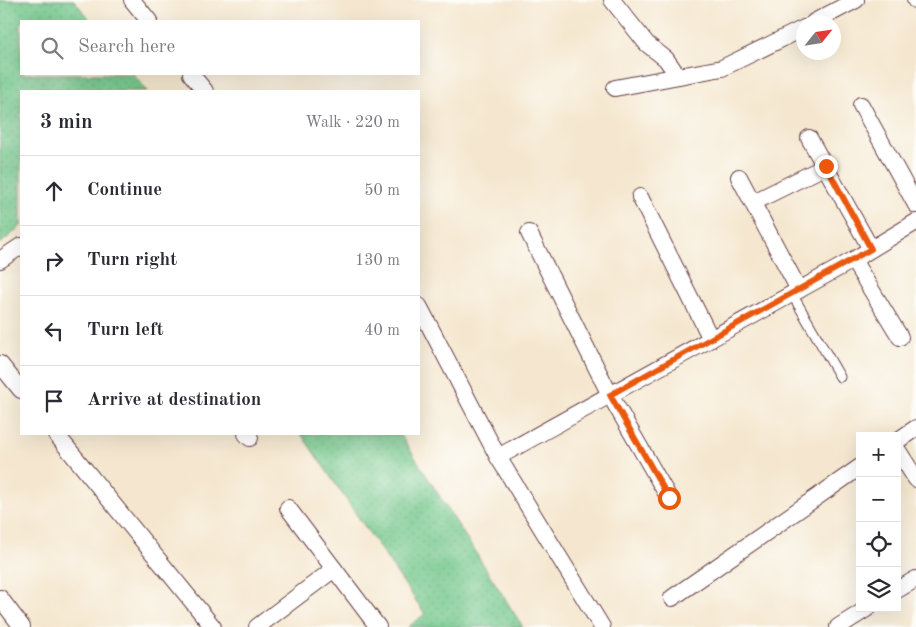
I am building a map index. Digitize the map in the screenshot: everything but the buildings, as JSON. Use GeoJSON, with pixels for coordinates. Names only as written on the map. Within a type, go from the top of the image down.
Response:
{"type":"FeatureCollection","features":[{"type":"Feature","properties":{"kind":"street"},"geometry":{"type":"LineString","coordinates":[[132,0],[148,20]]}},
{"type":"Feature","properties":{"kind":"street"},"geometry":{"type":"LineString","coordinates":[[612,0],[647,44],[666,59],[678,76]]}},
{"type":"Feature","properties":{"kind":"street"},"geometry":{"type":"LineString","coordinates":[[827,15],[856,0]]}},
{"type":"Feature","properties":{"kind":"street"},"geometry":{"type":"LineString","coordinates":[[615,88],[722,68],[796,32]]}},
{"type":"Feature","properties":{"kind":"street"},"geometry":{"type":"LineString","coordinates":[[192,75],[204,90]]}},
{"type":"Feature","properties":{"kind":"street"},"geometry":{"type":"LineString","coordinates":[[861,105],[916,205]]}},
{"type":"Feature","properties":{"kind":"street"},"geometry":{"type":"LineString","coordinates":[[809,138],[871,249]]}},
{"type":"Feature","properties":{"kind":"street"},"geometry":{"type":"LineString","coordinates":[[754,202],[826,166]]}},
{"type":"Feature","properties":{"kind":"street"},"geometry":{"type":"LineString","coordinates":[[739,177],[754,202],[796,292]]}},
{"type":"Feature","properties":{"kind":"street"},"geometry":{"type":"LineString","coordinates":[[640,197],[710,339]]}},
{"type":"Feature","properties":{"kind":"street"},"geometry":{"type":"LineString","coordinates":[[498,457],[853,260],[916,222]]}},
{"type":"Feature","properties":{"kind":"street"},"geometry":{"type":"LineString","coordinates":[[529,233],[610,395],[669,498]]}},
{"type":"Feature","properties":{"kind":"street"},"geometry":{"type":"LineString","coordinates":[[0,260],[20,247]]}},
{"type":"Feature","properties":{"kind":"street"},"geometry":{"type":"LineString","coordinates":[[853,260],[900,337]]}},
{"type":"Feature","properties":{"kind":"street"},"geometry":{"type":"LineString","coordinates":[[420,308],[498,457],[602,627]]}},
{"type":"Feature","properties":{"kind":"street"},"geometry":{"type":"LineString","coordinates":[[0,364],[20,389]]}},
{"type":"Feature","properties":{"kind":"street"},"geometry":{"type":"LineString","coordinates":[[901,438],[916,428]]}},
{"type":"Feature","properties":{"kind":"street"},"geometry":{"type":"LineString","coordinates":[[57,435],[213,627]]}},
{"type":"Feature","properties":{"kind":"street"},"geometry":{"type":"LineString","coordinates":[[901,455],[916,479]]}},
{"type":"Feature","properties":{"kind":"street"},"geometry":{"type":"LineString","coordinates":[[672,598],[856,470]]}},
{"type":"Feature","properties":{"kind":"street"},"geometry":{"type":"LineString","coordinates":[[288,508],[378,627]]}},
{"type":"Feature","properties":{"kind":"street"},"geometry":{"type":"LineString","coordinates":[[257,627],[334,569]]}},
{"type":"Feature","properties":{"kind":"street"},"geometry":{"type":"LineString","coordinates":[[901,588],[916,579]]}},
{"type":"Feature","properties":{"kind":"street"},"geometry":{"type":"LineString","coordinates":[[0,598],[22,627]]}},
{"type":"Feature","properties":{"kind":"street"},"geometry":{"type":"LineString","coordinates":[[838,627],[862,612]]}},
{"type":"Feature","properties":{"kind":"lane"},"geometry":{"type":"LineString","coordinates":[[796,292],[840,377]]}},
{"type":"Feature","properties":{"kind":"green space"},"geometry":{"type":"Polygon","coordinates":[[[0,0],[74,0],[90,20],[20,20],[20,75],[134,75],[146,90],[20,90],[20,227],[0,244],[0,0]]]}},
{"type":"Feature","properties":{"kind":"green space"},"geometry":{"type":"Polygon","coordinates":[[[302,435],[401,435],[523,627],[408,627],[425,614],[302,435]]]}},
{"type":"Feature","properties":{"kind":"route"},"geometry":{"type":"LineString","coordinates":[[669,498],[610,395],[871,249],[826,166]]}}]}
